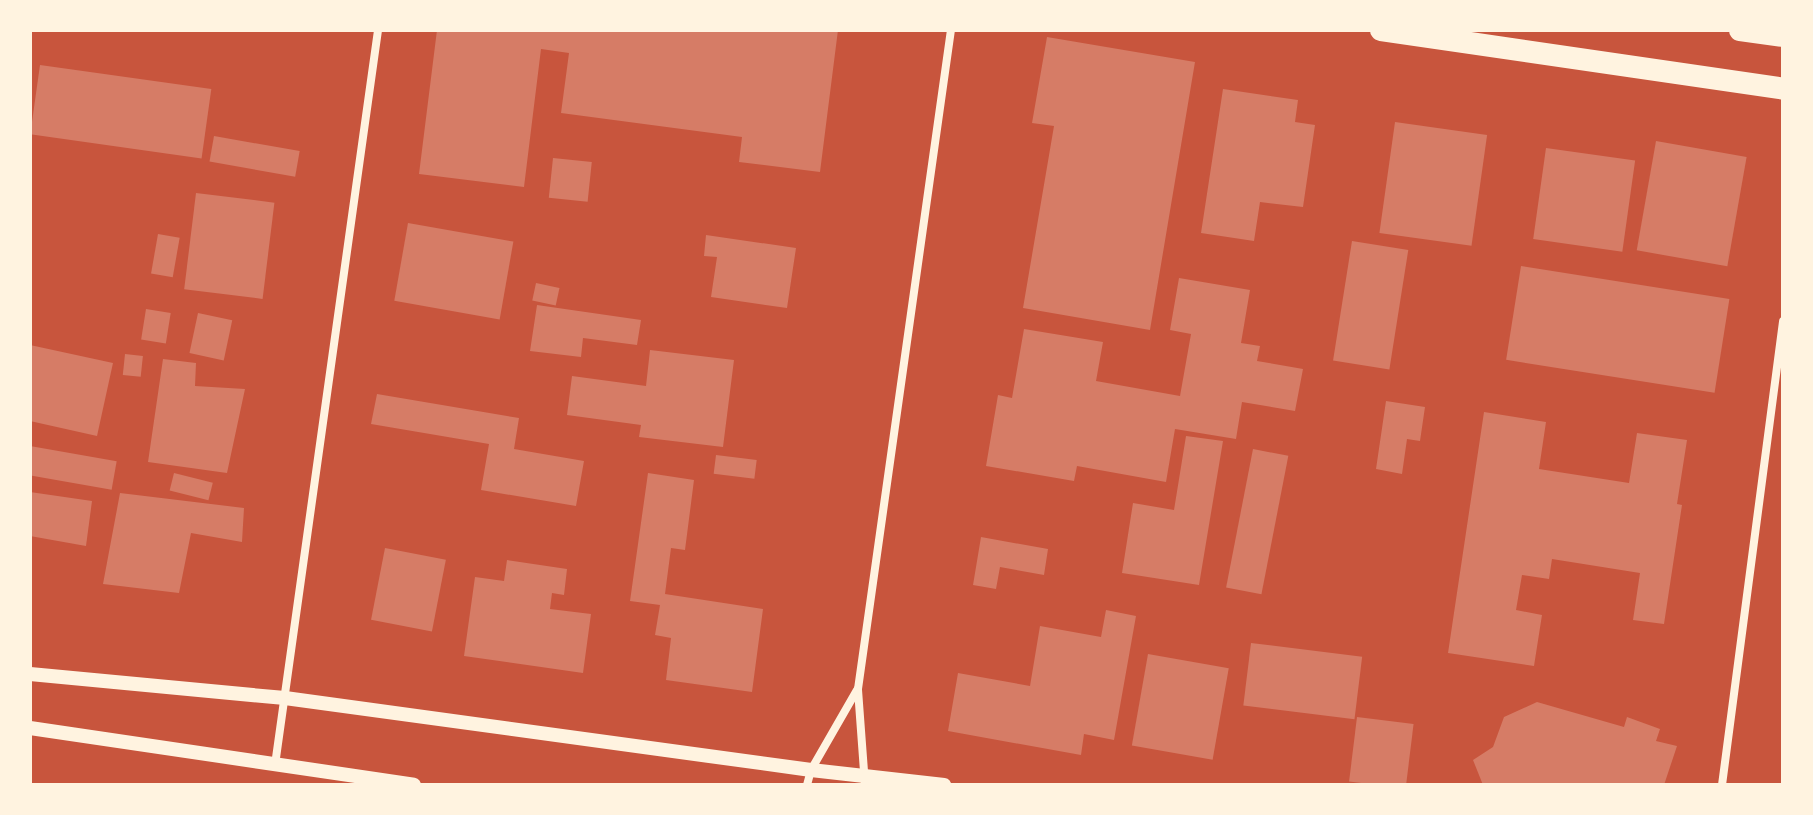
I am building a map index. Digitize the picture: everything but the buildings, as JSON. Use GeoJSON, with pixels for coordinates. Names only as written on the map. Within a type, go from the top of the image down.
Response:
{"type":"FeatureCollection","features":[{"type":"Feature","properties":{"kind":"highway"},"geometry":{"type":"LineString","coordinates":[[1381,30],[1783,89]]}},
{"type":"Feature","properties":{"kind":"highway"},"geometry":{"type":"LineString","coordinates":[[1740,30],[1783,36]]}},
{"type":"Feature","properties":{"kind":"street"},"geometry":{"type":"LineString","coordinates":[[275,765],[378,30]]}},
{"type":"Feature","properties":{"kind":"street"},"geometry":{"type":"LineString","coordinates":[[866,781],[858,689],[951,30]]}},
{"type":"Feature","properties":{"kind":"street"},"geometry":{"type":"LineString","coordinates":[[1722,785],[1783,321]]}},
{"type":"Feature","properties":{"kind":"street"},"geometry":{"type":"LineString","coordinates":[[30,674],[285,698],[809,778],[944,785]]}},
{"type":"Feature","properties":{"kind":"street"},"geometry":{"type":"LineString","coordinates":[[809,778],[858,689]]}},
{"type":"Feature","properties":{"kind":"street"},"geometry":{"type":"LineString","coordinates":[[30,728],[414,785]]}}]}
